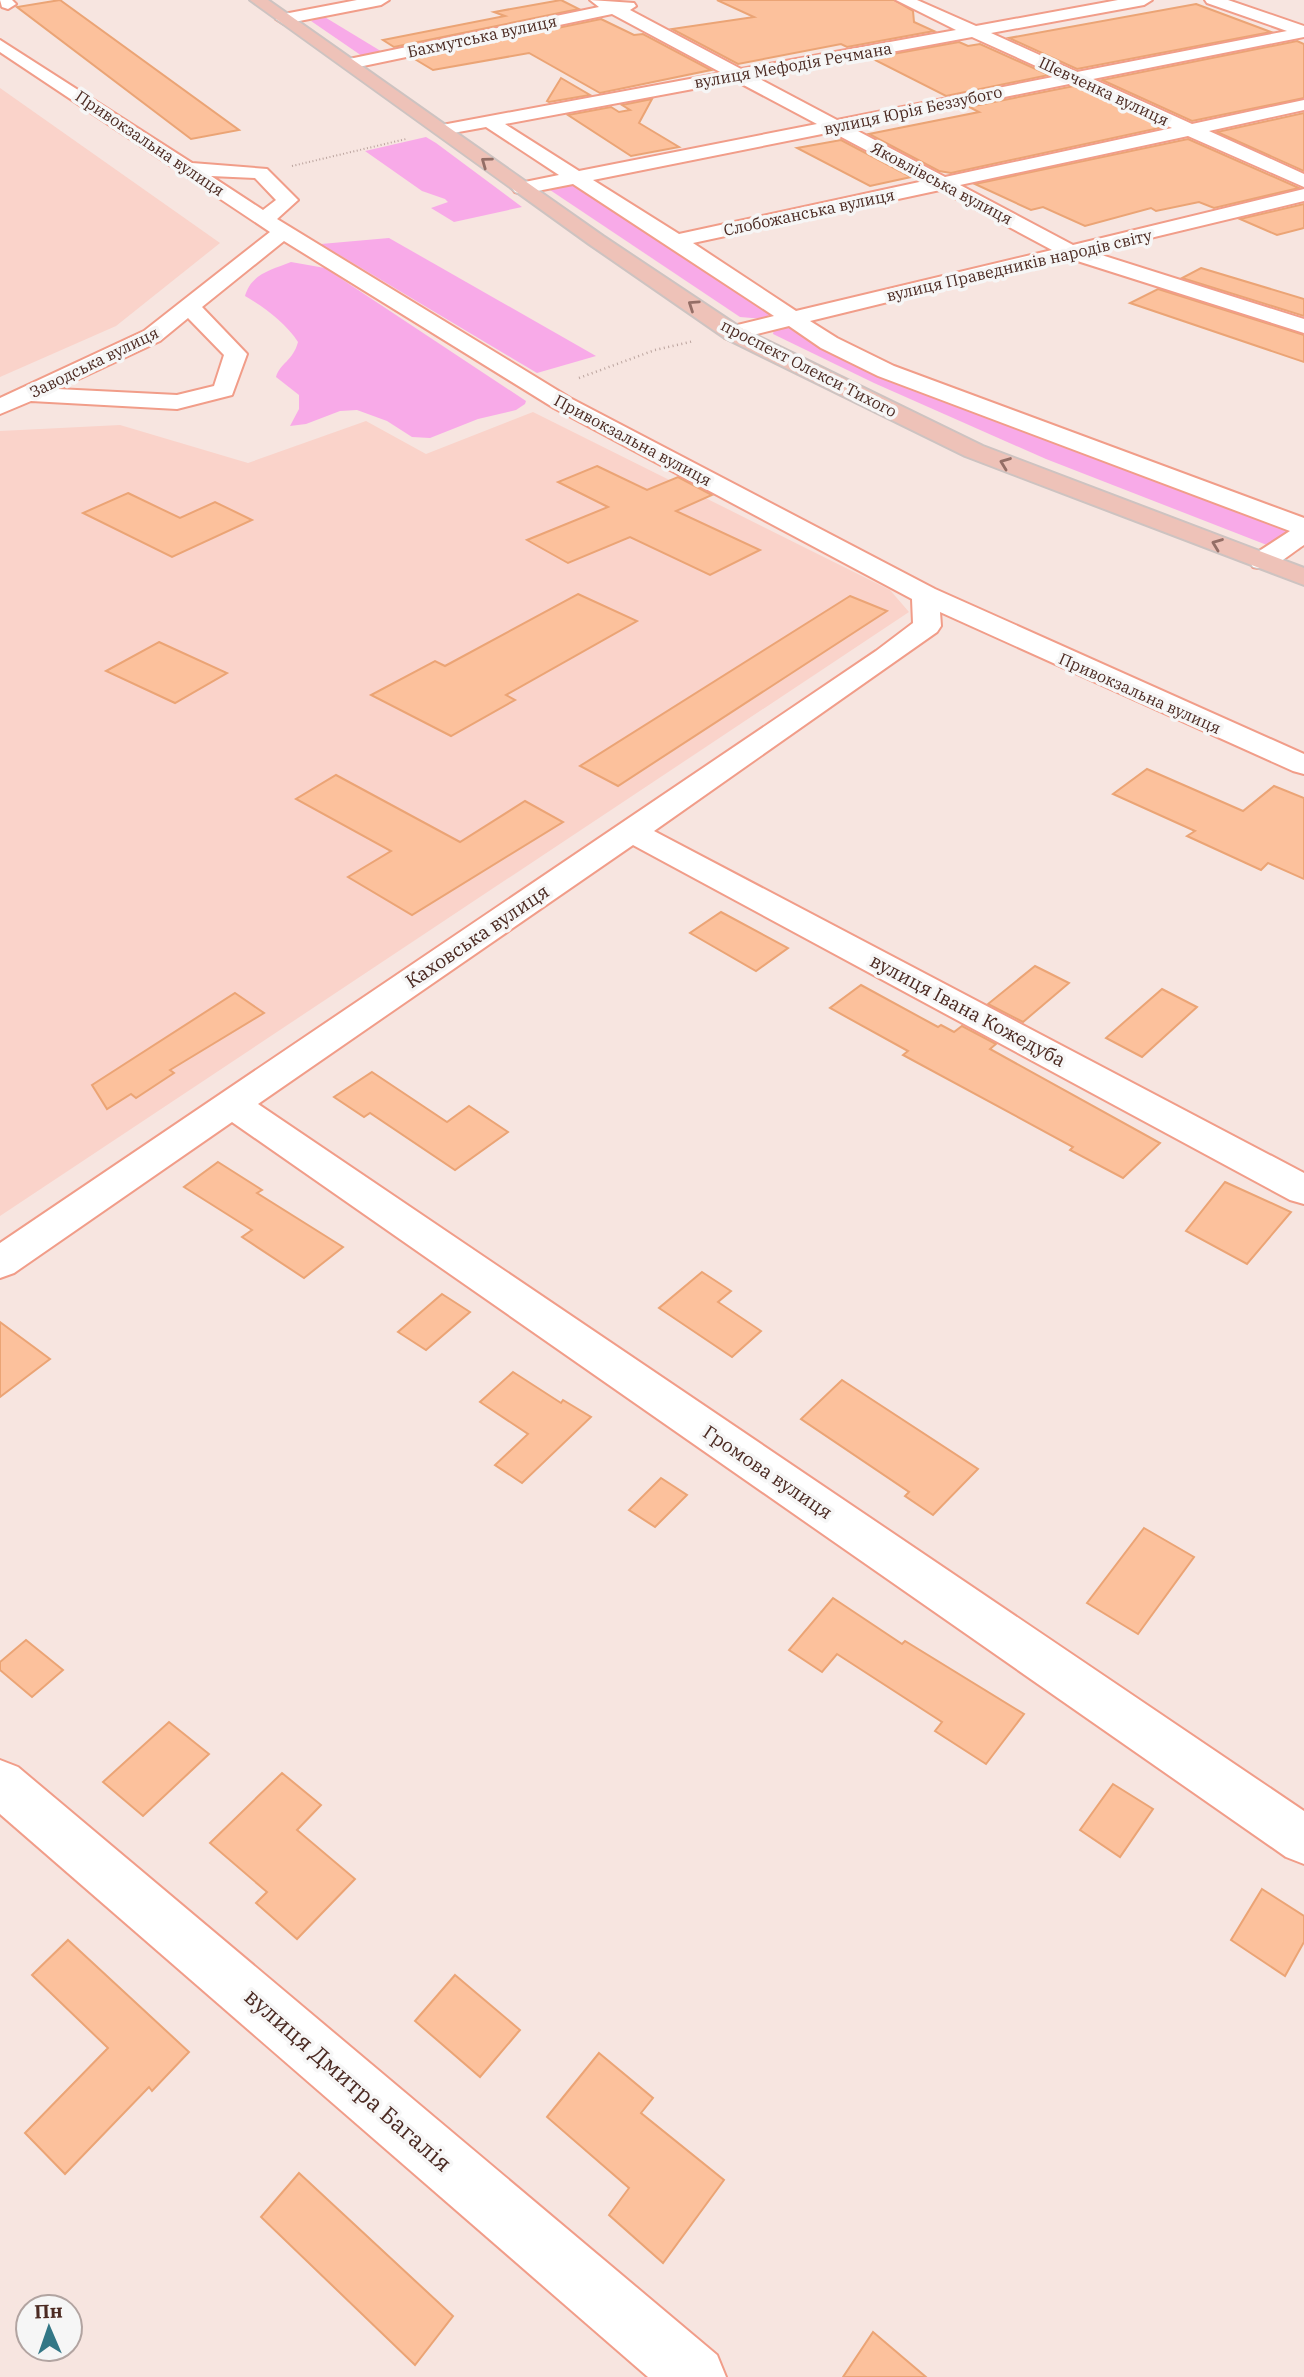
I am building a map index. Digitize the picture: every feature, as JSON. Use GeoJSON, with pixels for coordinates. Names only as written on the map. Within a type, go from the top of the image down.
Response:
{"type":"FeatureCollection","features":[{"type":"Feature","properties":{"kind":"main road","name":"проспект Олекси Тихого"},"geometry":{"type":"LineString","coordinates":[[258,0],[522,188],[733,333],[974,451],[1304,577]]}},
{"type":"Feature","properties":{"kind":"street"},"geometry":{"type":"LineString","coordinates":[[284,19],[320,12],[339,4],[381,0]]}},
{"type":"Feature","properties":{"kind":"street","name":"Шевченка вулиця"},"geometry":{"type":"LineString","coordinates":[[904,0],[1304,181]]}},
{"type":"Feature","properties":{"kind":"street","name":"вулиця Мефодія Речмана"},"geometry":{"type":"LineString","coordinates":[[442,131],[1144,0]]}},
{"type":"Feature","properties":{"kind":"street"},"geometry":{"type":"LineString","coordinates":[[1213,0],[1304,32]]}},
{"type":"Feature","properties":{"kind":"street","name":"Бахмутська вулиця"},"geometry":{"type":"LineString","coordinates":[[349,64],[606,4],[642,3]]}},
{"type":"Feature","properties":{"kind":"street","name":"Яковлівська вулиця"},"geometry":{"type":"LineString","coordinates":[[606,4],[1073,253],[1304,326]]}},
{"type":"Feature","properties":{"kind":"street"},"geometry":{"type":"LineString","coordinates":[[320,12],[343,26]]}},
{"type":"Feature","properties":{"kind":"street","name":"вулиця Юрія Беззубого"},"geometry":{"type":"LineString","coordinates":[[522,188],[1304,32]]}},
{"type":"Feature","properties":{"kind":"street"},"geometry":{"type":"LineString","coordinates":[[367,41],[391,55]]}},
{"type":"Feature","properties":{"kind":"street","name":"Привокзальна вулиця"},"geometry":{"type":"LineString","coordinates":[[0,46],[274,226],[542,391],[925,595],[1304,765]]}},
{"type":"Feature","properties":{"kind":"street","name":"Слобожанська вулиця"},"geometry":{"type":"LineString","coordinates":[[676,241],[1304,106]]}},
{"type":"Feature","properties":{"kind":"street"},"geometry":{"type":"LineString","coordinates":[[490,122],[829,343],[886,372],[1304,527]]}},
{"type":"Feature","properties":{"kind":"street"},"geometry":{"type":"LineString","coordinates":[[189,169],[260,173]]}},
{"type":"Feature","properties":{"kind":"street","name":"Заводська вулиця"},"geometry":{"type":"LineString","coordinates":[[0,407],[152,336],[189,307],[274,226],[288,200],[260,173]]}},
{"type":"Feature","properties":{"kind":"street","name":"вулиця Праведників народів світу"},"geometry":{"type":"LineString","coordinates":[[733,333],[1073,253],[1304,195]]}},
{"type":"Feature","properties":{"kind":"street"},"geometry":{"type":"LineString","coordinates":[[29,394],[177,402],[224,390],[236,354],[189,307]]}},
{"type":"Feature","properties":{"kind":"street"},"geometry":{"type":"LineString","coordinates":[[1262,561],[1304,533]]}},
{"type":"Feature","properties":{"kind":"street","name":"Каховська вулиця"},"geometry":{"type":"LineString","coordinates":[[0,1263],[927,626],[925,595]]}},
{"type":"Feature","properties":{"kind":"street","name":"вулиця Івана Кожедуба"},"geometry":{"type":"LineString","coordinates":[[631,831],[1304,1190]]}},
{"type":"Feature","properties":{"kind":"street","name":"Громова вулиця"},"geometry":{"type":"LineString","coordinates":[[232,1104],[1304,1840]]}},
{"type":"Feature","properties":{"kind":"street","name":"вулиця Дмитра Багалія"},"geometry":{"type":"LineString","coordinates":[[0,1783],[695,2377]]}},
{"type":"Feature","properties":{"kind":"path"},"geometry":{"type":"LineString","coordinates":[[260,173],[442,131]]}},
{"type":"Feature","properties":{"kind":"path"},"geometry":{"type":"LineString","coordinates":[[542,391],[655,350],[733,333]]}},
{"type":"Feature","properties":{"kind":"shaded area"},"geometry":{"type":"Polygon","coordinates":[[[323,16],[384,53],[362,56],[311,21],[323,16]]]}},
{"type":"Feature","properties":{"kind":"shaded area"},"geometry":{"type":"Polygon","coordinates":[[[0,88],[220,243],[116,326],[0,377],[0,88]]]}},
{"type":"Feature","properties":{"kind":"shaded area"},"geometry":{"type":"Polygon","coordinates":[[[426,137],[522,207],[454,222],[431,208],[448,202],[445,199],[422,191],[365,151],[426,137]]]}},
{"type":"Feature","properties":{"kind":"shaded area"},"geometry":{"type":"Polygon","coordinates":[[[574,183],[775,315],[765,319],[740,317],[550,190],[574,183]]]}},
{"type":"Feature","properties":{"kind":"shaded area"},"geometry":{"type":"Polygon","coordinates":[[[389,238],[596,356],[537,373],[321,244],[389,238]]]}},
{"type":"Feature","properties":{"kind":"shaded area"},"geometry":{"type":"Polygon","coordinates":[[[291,262],[325,268],[526,401],[525,404],[516,410],[478,419],[430,438],[412,437],[387,421],[357,410],[340,411],[306,424],[290,426],[299,409],[299,395],[276,377],[280,368],[293,354],[298,342],[274,316],[245,296],[257,278],[269,270],[291,262]]]}},
{"type":"Feature","properties":{"kind":"shaded area"},"geometry":{"type":"Polygon","coordinates":[[[783,327],[803,330],[1300,530],[1272,547],[1046,459],[874,383],[773,334],[774,329],[783,327]]]}},
{"type":"Feature","properties":{"kind":"shaded area"},"geometry":{"type":"Polygon","coordinates":[[[533,412],[890,590],[909,612],[0,1216],[0,431],[120,425],[248,463],[366,421],[426,454],[533,412]]]}},
{"type":"Feature","properties":{"kind":"building"},"geometry":{"type":"Polygon","coordinates":[[[60,0],[239,130],[191,139],[17,7],[60,0]]]}},
{"type":"Feature","properties":{"kind":"building"},"geometry":{"type":"Polygon","coordinates":[[[561,0],[579,9],[394,47],[383,40],[505,16],[494,12],[561,0]]]}},
{"type":"Feature","properties":{"kind":"building"},"geometry":{"type":"Polygon","coordinates":[[[717,0],[894,0],[913,11],[914,22],[934,31],[847,47],[841,44],[738,64],[672,29],[754,17],[717,0]]]}},
{"type":"Feature","properties":{"kind":"building"},"geometry":{"type":"Polygon","coordinates":[[[1196,4],[1271,32],[1077,69],[1009,38],[1196,4]]]}},
{"type":"Feature","properties":{"kind":"building"},"geometry":{"type":"Polygon","coordinates":[[[601,19],[634,35],[643,34],[711,70],[600,93],[529,53],[433,70],[413,58],[601,19]]]}},
{"type":"Feature","properties":{"kind":"building"},"geometry":{"type":"Polygon","coordinates":[[[1297,41],[1304,44],[1304,98],[1192,121],[1102,80],[1297,41]]]}},
{"type":"Feature","properties":{"kind":"building"},"geometry":{"type":"Polygon","coordinates":[[[959,42],[968,46],[980,44],[1049,75],[946,96],[871,58],[959,42]]]}},
{"type":"Feature","properties":{"kind":"building"},"geometry":{"type":"Polygon","coordinates":[[[561,78],[590,95],[547,101],[561,78]]]}},
{"type":"Feature","properties":{"kind":"building"},"geometry":{"type":"Polygon","coordinates":[[[1074,86],[1164,127],[951,173],[939,171],[869,134],[979,112],[969,107],[1074,86]]]}},
{"type":"Feature","properties":{"kind":"building"},"geometry":{"type":"Polygon","coordinates":[[[652,99],[639,123],[679,147],[631,156],[568,115],[611,107],[619,112],[630,110],[622,105],[652,99]]]}},
{"type":"Feature","properties":{"kind":"building"},"geometry":{"type":"Polygon","coordinates":[[[1304,113],[1304,171],[1217,132],[1304,113]]]}},
{"type":"Feature","properties":{"kind":"building"},"geometry":{"type":"Polygon","coordinates":[[[1188,139],[1299,188],[1214,208],[1199,202],[1156,211],[1151,208],[1085,226],[1043,207],[1031,210],[975,184],[1188,139]]]}},
{"type":"Feature","properties":{"kind":"building"},"geometry":{"type":"Polygon","coordinates":[[[841,140],[911,177],[870,186],[797,148],[841,140]]]}},
{"type":"Feature","properties":{"kind":"building"},"geometry":{"type":"Polygon","coordinates":[[[1304,204],[1304,228],[1277,235],[1240,219],[1304,204]]]}},
{"type":"Feature","properties":{"kind":"building"},"geometry":{"type":"Polygon","coordinates":[[[1201,268],[1304,299],[1304,316],[1182,278],[1201,268]]]}},
{"type":"Feature","properties":{"kind":"building"},"geometry":{"type":"Polygon","coordinates":[[[1158,289],[1304,335],[1304,362],[1130,303],[1158,289]]]}},
{"type":"Feature","properties":{"kind":"building"},"geometry":{"type":"Polygon","coordinates":[[[597,466],[647,490],[678,477],[712,495],[676,511],[760,550],[710,575],[630,537],[568,563],[527,540],[608,507],[558,482],[597,466]]]}},
{"type":"Feature","properties":{"kind":"building"},"geometry":{"type":"Polygon","coordinates":[[[128,493],[180,518],[215,502],[252,520],[172,557],[83,513],[128,493]]]}},
{"type":"Feature","properties":{"kind":"building"},"geometry":{"type":"Polygon","coordinates":[[[578,594],[637,621],[506,695],[515,700],[451,736],[371,695],[435,661],[445,666],[578,594]]]}},
{"type":"Feature","properties":{"kind":"building"},"geometry":{"type":"Polygon","coordinates":[[[850,596],[887,611],[618,786],[580,766],[850,596]]]}},
{"type":"Feature","properties":{"kind":"building"},"geometry":{"type":"Polygon","coordinates":[[[159,642],[227,673],[175,703],[106,671],[159,642]]]}},
{"type":"Feature","properties":{"kind":"building"},"geometry":{"type":"Polygon","coordinates":[[[1147,769],[1243,811],[1274,786],[1304,798],[1304,879],[1268,863],[1261,870],[1187,836],[1195,831],[1113,794],[1147,769]]]}},
{"type":"Feature","properties":{"kind":"building"},"geometry":{"type":"Polygon","coordinates":[[[336,775],[460,842],[525,801],[563,822],[412,915],[348,877],[391,851],[296,799],[336,775]]]}},
{"type":"Feature","properties":{"kind":"building"},"geometry":{"type":"Polygon","coordinates":[[[721,912],[788,948],[756,971],[690,933],[721,912]]]}},
{"type":"Feature","properties":{"kind":"building"},"geometry":{"type":"Polygon","coordinates":[[[1035,966],[1069,983],[1023,1022],[988,1004],[1035,966]]]}},
{"type":"Feature","properties":{"kind":"building"},"geometry":{"type":"Polygon","coordinates":[[[861,985],[938,1027],[941,1025],[954,1032],[962,1026],[996,1044],[990,1049],[1160,1143],[1123,1178],[1070,1150],[1073,1147],[903,1055],[908,1051],[830,1008],[861,985]]]}},
{"type":"Feature","properties":{"kind":"building"},"geometry":{"type":"Polygon","coordinates":[[[1162,989],[1197,1007],[1142,1057],[1106,1038],[1162,989]]]}},
{"type":"Feature","properties":{"kind":"building"},"geometry":{"type":"Polygon","coordinates":[[[235,993],[264,1013],[170,1070],[174,1073],[136,1098],[131,1094],[107,1109],[92,1085],[235,993]]]}},
{"type":"Feature","properties":{"kind":"building"},"geometry":{"type":"Polygon","coordinates":[[[372,1072],[447,1122],[469,1106],[508,1132],[455,1170],[370,1113],[364,1117],[334,1097],[372,1072]]]}},
{"type":"Feature","properties":{"kind":"building"},"geometry":{"type":"Polygon","coordinates":[[[218,1162],[262,1190],[257,1193],[343,1247],[304,1278],[242,1237],[252,1230],[184,1187],[218,1162]]]}},
{"type":"Feature","properties":{"kind":"building"},"geometry":{"type":"Polygon","coordinates":[[[1225,1182],[1291,1212],[1247,1264],[1186,1231],[1225,1182]]]}},
{"type":"Feature","properties":{"kind":"building"},"geometry":{"type":"Polygon","coordinates":[[[702,1272],[731,1291],[718,1302],[761,1331],[732,1357],[659,1308],[702,1272]]]}},
{"type":"Feature","properties":{"kind":"building"},"geometry":{"type":"Polygon","coordinates":[[[442,1294],[470,1312],[426,1350],[398,1332],[442,1294]]]}},
{"type":"Feature","properties":{"kind":"building"},"geometry":{"type":"Polygon","coordinates":[[[0,1322],[50,1359],[0,1397],[0,1322]]]}},
{"type":"Feature","properties":{"kind":"building"},"geometry":{"type":"Polygon","coordinates":[[[513,1372],[561,1403],[563,1400],[591,1417],[522,1483],[495,1465],[528,1434],[480,1402],[513,1372]]]}},
{"type":"Feature","properties":{"kind":"building"},"geometry":{"type":"Polygon","coordinates":[[[842,1380],[978,1469],[933,1515],[905,1496],[909,1492],[801,1419],[842,1380]]]}},
{"type":"Feature","properties":{"kind":"building"},"geometry":{"type":"Polygon","coordinates":[[[661,1478],[687,1495],[655,1527],[629,1510],[661,1478]]]}},
{"type":"Feature","properties":{"kind":"building"},"geometry":{"type":"Polygon","coordinates":[[[1144,1528],[1194,1557],[1138,1634],[1087,1603],[1144,1528]]]}},
{"type":"Feature","properties":{"kind":"building"},"geometry":{"type":"Polygon","coordinates":[[[833,1598],[902,1644],[905,1641],[1024,1714],[986,1764],[935,1731],[942,1722],[837,1654],[822,1672],[789,1650],[833,1598]]]}},
{"type":"Feature","properties":{"kind":"building"},"geometry":{"type":"Polygon","coordinates":[[[26,1640],[63,1670],[32,1697],[0,1670],[0,1662],[26,1640]]]}},
{"type":"Feature","properties":{"kind":"building"},"geometry":{"type":"Polygon","coordinates":[[[169,1722],[209,1754],[143,1816],[103,1782],[169,1722]]]}},
{"type":"Feature","properties":{"kind":"building"},"geometry":{"type":"Polygon","coordinates":[[[282,1773],[321,1805],[297,1830],[355,1879],[297,1939],[256,1903],[267,1892],[210,1843],[282,1773]]]}},
{"type":"Feature","properties":{"kind":"building"},"geometry":{"type":"Polygon","coordinates":[[[1113,1784],[1153,1809],[1120,1857],[1080,1830],[1113,1784]]]}},
{"type":"Feature","properties":{"kind":"building"},"geometry":{"type":"Polygon","coordinates":[[[1262,1889],[1304,1916],[1304,1942],[1285,1976],[1231,1940],[1262,1889]]]}},
{"type":"Feature","properties":{"kind":"building"},"geometry":{"type":"Polygon","coordinates":[[[68,1940],[189,2052],[152,2091],[149,2087],[65,2174],[25,2133],[108,2048],[32,1975],[68,1940]]]}},
{"type":"Feature","properties":{"kind":"building"},"geometry":{"type":"Polygon","coordinates":[[[455,1975],[520,2030],[480,2077],[415,2021],[455,1975]]]}},
{"type":"Feature","properties":{"kind":"building"},"geometry":{"type":"Polygon","coordinates":[[[599,2053],[653,2098],[641,2113],[724,2180],[663,2263],[609,2215],[629,2188],[547,2117],[599,2053]]]}},
{"type":"Feature","properties":{"kind":"building"},"geometry":{"type":"Polygon","coordinates":[[[299,2173],[453,2316],[415,2365],[261,2217],[299,2173]]]}},
{"type":"Feature","properties":{"kind":"building"},"geometry":{"type":"Polygon","coordinates":[[[873,2332],[926,2377],[843,2377],[873,2332]]]}}]}
